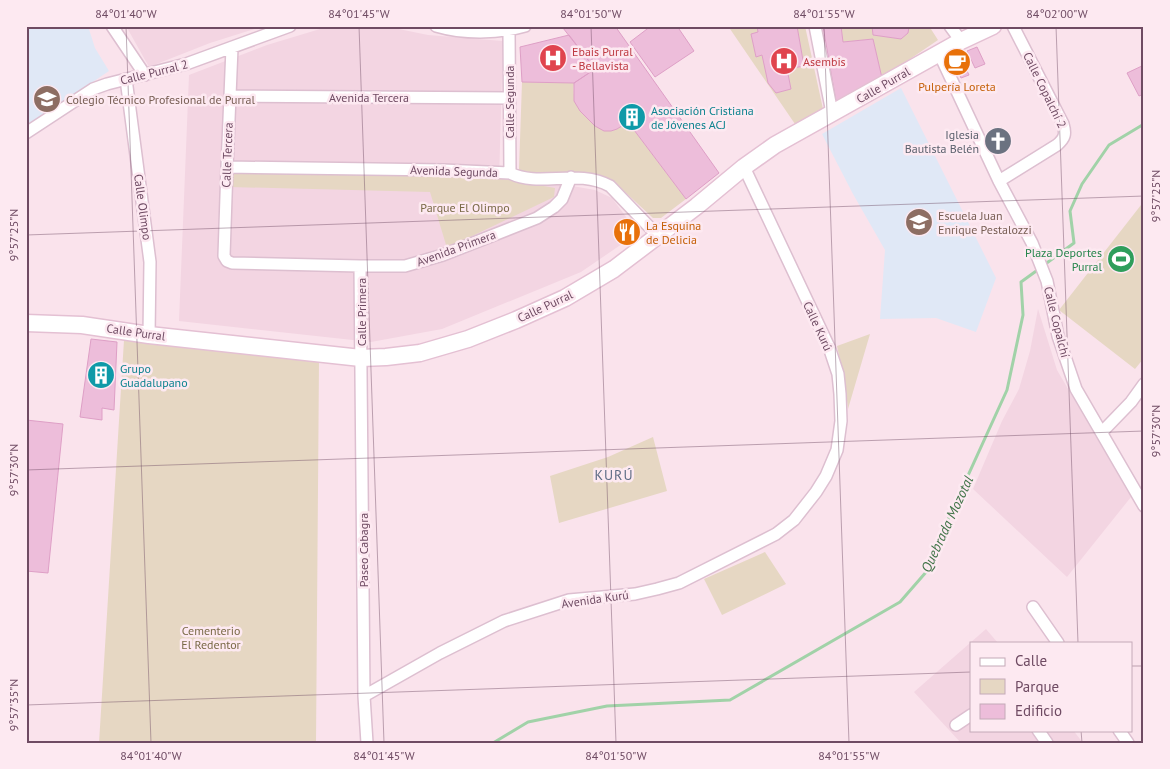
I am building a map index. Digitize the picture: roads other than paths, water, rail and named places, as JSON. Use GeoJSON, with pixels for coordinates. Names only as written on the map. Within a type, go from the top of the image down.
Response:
{"type":"FeatureCollection","features":[{"type":"Feature","properties":{"kind":"street"},"geometry":{"type":"LineString","coordinates":[[112,26],[145,75]]}},
{"type":"Feature","properties":{"kind":"street","name":"Calle Purral 2"},"geometry":{"type":"LineString","coordinates":[[26,133],[93,89],[186,64],[290,26]]}},
{"type":"Feature","properties":{"kind":"street"},"geometry":{"type":"LineString","coordinates":[[436,26],[453,31],[509,31],[525,26]]}},
{"type":"Feature","properties":{"kind":"street"},"geometry":{"type":"LineString","coordinates":[[815,26],[832,113]]}},
{"type":"Feature","properties":{"kind":"street"},"geometry":{"type":"LineString","coordinates":[[950,26],[961,41]]}},
{"type":"Feature","properties":{"kind":"street","name":"Calle Purral"},"geometry":{"type":"LineString","coordinates":[[26,322],[82,325],[149,335],[361,358],[420,353],[468,339],[565,298],[614,269],[775,145],[939,53],[993,26]]}},
{"type":"Feature","properties":{"kind":"street","name":"Calle Copalchí 2"},"geometry":{"type":"LineString","coordinates":[[999,181],[1057,145],[1063,140],[1065,132],[1063,124],[1013,26]]}},
{"type":"Feature","properties":{"kind":"street","name":"Calle Segunda"},"geometry":{"type":"LineString","coordinates":[[509,31],[510,173]]}},
{"type":"Feature","properties":{"kind":"street","name":"Calle Tercera"},"geometry":{"type":"LineString","coordinates":[[227,261],[224,256],[226,167],[232,48]]}},
{"type":"Feature","properties":{"kind":"street","name":"Calle Copalchí"},"geometry":{"type":"LineString","coordinates":[[939,53],[999,181],[1032,243],[1046,281],[1058,336],[1076,389],[1144,506]]}},
{"type":"Feature","properties":{"kind":"street","name":"Calle Olimpo"},"geometry":{"type":"LineString","coordinates":[[126,79],[150,262],[149,335]]}},
{"type":"Feature","properties":{"kind":"street","name":"Avenida Tercera"},"geometry":{"type":"LineString","coordinates":[[230,96],[509,98]]}},
{"type":"Feature","properties":{"kind":"street","name":"Avenida Segunda"},"geometry":{"type":"LineString","coordinates":[[226,167],[443,170],[510,173],[518,177],[528,178],[571,177],[601,181],[610,186],[657,235]]}},
{"type":"Feature","properties":{"kind":"street","name":"Calle Kurú"},"geometry":{"type":"LineString","coordinates":[[744,167],[829,347],[838,374],[841,421],[837,450],[826,476],[816,492]]}},
{"type":"Feature","properties":{"kind":"street","name":"Avenida Primera"},"geometry":{"type":"LineString","coordinates":[[227,261],[232,263],[406,266],[443,255],[537,218],[554,207],[562,198],[571,177]]}},
{"type":"Feature","properties":{"kind":"street","name":"Calle Primera"},"geometry":{"type":"LineString","coordinates":[[360,266],[361,358]]}},
{"type":"Feature","properties":{"kind":"street","name":"Paseo Cabagra"},"geometry":{"type":"LineString","coordinates":[[361,358],[364,696],[367,743]]}},
{"type":"Feature","properties":{"kind":"street"},"geometry":{"type":"LineString","coordinates":[[1102,432],[1131,402],[1144,384]]}},
{"type":"Feature","properties":{"kind":"street","name":"Avenida Kurú"},"geometry":{"type":"LineString","coordinates":[[364,696],[440,653],[504,621],[569,600],[635,594],[679,583],[776,534],[794,520],[816,492]]}},
{"type":"Feature","properties":{"kind":"street"},"geometry":{"type":"LineString","coordinates":[[1033,607],[1057,642]]}},
{"type":"Feature","properties":{"kind":"street"},"geometry":{"type":"LineString","coordinates":[[956,725],[970,716]]}},
{"type":"Feature","properties":{"kind":"street"},"geometry":{"type":"LineString","coordinates":[[1120,732],[1128,743]]}},
{"type":"Feature","properties":{"kind":"street"},"geometry":{"type":"LineString","coordinates":[[1033,743],[1043,736]]}},
{"type":"Feature","properties":{"kind":"waterway","name":"Quebrada Mozotal"},"geometry":{"type":"LineString","coordinates":[[1044,265],[1074,243],[1070,211],[1082,184],[1109,145],[1144,124]]}},
{"type":"Feature","properties":{"kind":"waterway","name":"Quebrada Mozotal"},"geometry":{"type":"LineString","coordinates":[[493,743],[528,722],[607,706],[730,700],[900,602],[927,571],[950,515],[1007,390],[1023,315],[1021,282],[1039,269]]}},
{"type":"Feature","properties":{"kind":"place","name":"Ebais Purral - Bellavista"},"geometry":{"type":"Point","coordinates":[553,58]}},
{"type":"Feature","properties":{"kind":"place","name":"Asembis"},"geometry":{"type":"Point","coordinates":[784,61]}},
{"type":"Feature","properties":{"kind":"place","name":"Pulpería Loreta"},"geometry":{"type":"Point","coordinates":[957,62]}},
{"type":"Feature","properties":{"kind":"place","name":"Colegio Técnico Profesional de Purral"},"geometry":{"type":"Point","coordinates":[47,99]}},
{"type":"Feature","properties":{"kind":"place","name":"Asociación Cristiana de Jóvenes ACJ"},"geometry":{"type":"Point","coordinates":[632,117]}},
{"type":"Feature","properties":{"kind":"place","name":"Iglesia Bautista Belén"},"geometry":{"type":"Point","coordinates":[998,141]}},
{"type":"Feature","properties":{"kind":"place","name":"Escuela Juan Enrique Pestalozzi"},"geometry":{"type":"Point","coordinates":[919,222]}},
{"type":"Feature","properties":{"kind":"place","name":"La Esquina de Delicia"},"geometry":{"type":"Point","coordinates":[627,232]}},
{"type":"Feature","properties":{"kind":"place","name":"Plaza Deportes Purral"},"geometry":{"type":"Point","coordinates":[1121,259]}},
{"type":"Feature","properties":{"kind":"place","name":"Grupo Guadalupano"},"geometry":{"type":"Point","coordinates":[101,375]}},
{"type":"Feature","properties":{"kind":"district","name":"KURÚ"},"geometry":{"type":"Point","coordinates":[614,475]}},
{"type":"Feature","properties":{"kind":"park label","name":"Parque El Olimpo"},"geometry":{"type":"Point","coordinates":[465,207]}},
{"type":"Feature","properties":{"kind":"park label","name":"Cementerio El Redentor"},"geometry":{"type":"Point","coordinates":[211,637]}}]}
